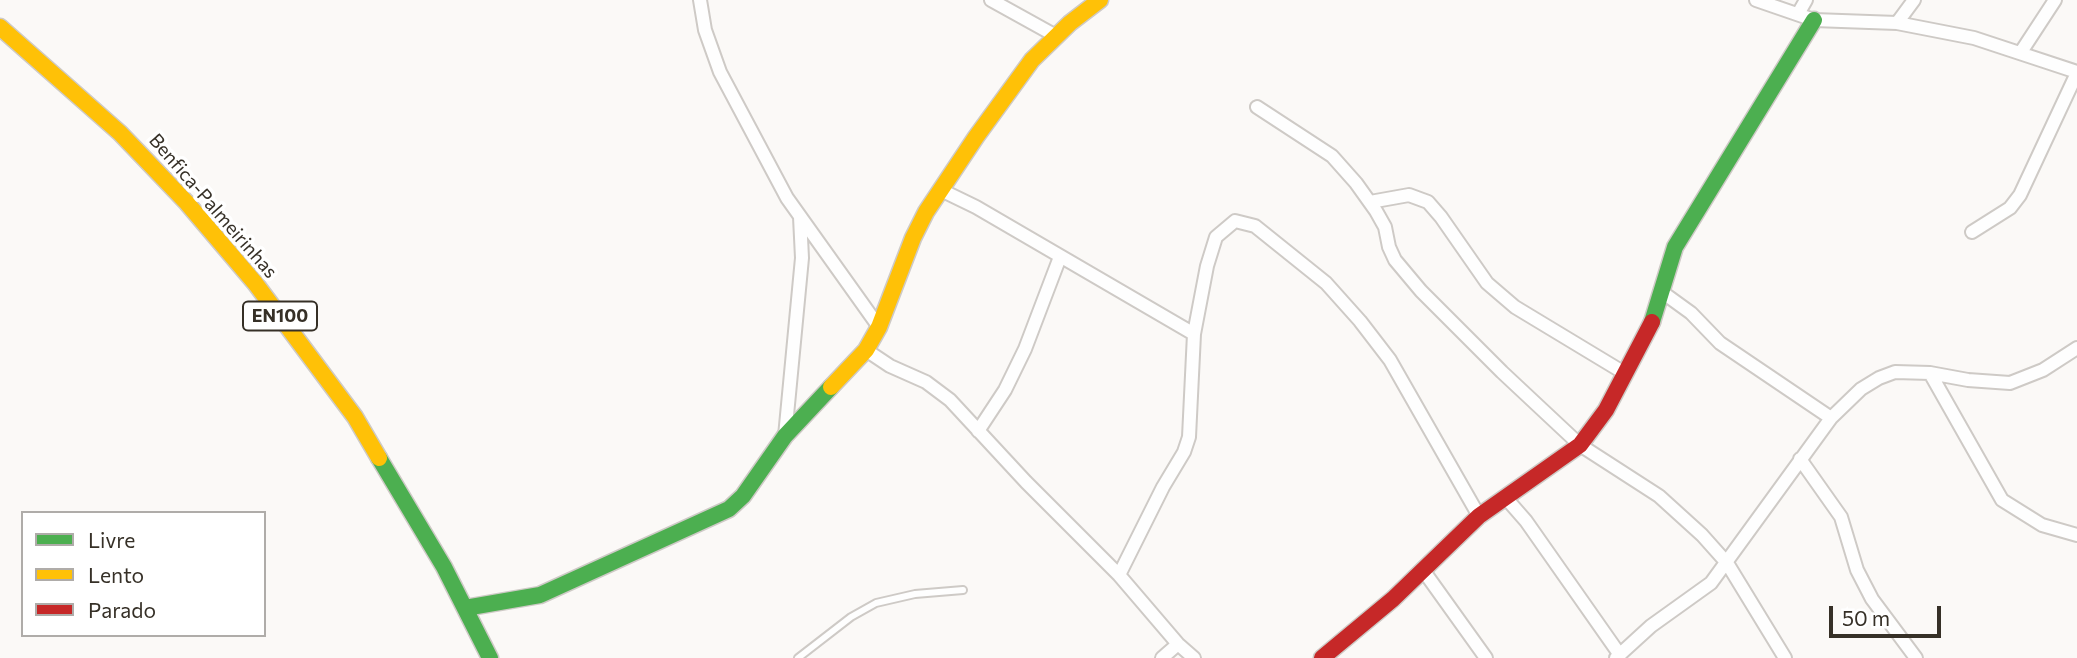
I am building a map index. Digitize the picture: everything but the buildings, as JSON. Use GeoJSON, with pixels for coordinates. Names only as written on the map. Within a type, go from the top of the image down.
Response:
{"type":"FeatureCollection","features":[{"type":"Feature","properties":{"kind":"street"},"geometry":{"type":"LineString","coordinates":[[701,0],[705,30],[720,72],[787,198],[879,327]]}},
{"type":"Feature","properties":{"kind":"street"},"geometry":{"type":"LineString","coordinates":[[991,0],[1056,36]]}},
{"type":"Feature","properties":{"kind":"street"},"geometry":{"type":"LineString","coordinates":[[466,608],[540,595],[729,509],[743,496],[785,436],[866,350],[879,327],[913,238],[926,212],[1032,60],[1056,36],[1100,0]]}},
{"type":"Feature","properties":{"kind":"street"},"geometry":{"type":"LineString","coordinates":[[1756,0],[1814,20],[1897,23],[1974,38],[2077,72],[2020,195],[2010,208],[1972,232]]}},
{"type":"Feature","properties":{"kind":"street"},"geometry":{"type":"LineString","coordinates":[[1798,15],[1806,0]]}},
{"type":"Feature","properties":{"kind":"street"},"geometry":{"type":"LineString","coordinates":[[1897,23],[1914,0]]}},
{"type":"Feature","properties":{"kind":"street"},"geometry":{"type":"LineString","coordinates":[[2021,52],[2055,0]]}},
{"type":"Feature","properties":{"kind":"street"},"geometry":{"type":"LineString","coordinates":[[1322,658],[1393,599],[1479,516],[1580,445],[1606,410],[1653,321],[1675,247],[1814,20]]}},
{"type":"Feature","properties":{"kind":"street","name":"Benfica-Palmeirinhas"},"geometry":{"type":"LineString","coordinates":[[0,27],[78,93],[128,142],[187,204],[255,284],[355,417],[415,515],[490,658]]}},
{"type":"Feature","properties":{"kind":"street"},"geometry":{"type":"LineString","coordinates":[[1257,107],[1332,156],[1370,202],[1385,227],[1395,260],[1421,291],[1502,372],[1580,445],[1659,496],[1702,535],[1727,563],[1784,658]]}},
{"type":"Feature","properties":{"kind":"street"},"geometry":{"type":"LineString","coordinates":[[941,190],[976,207],[1194,334]]}},
{"type":"Feature","properties":{"kind":"street"},"geometry":{"type":"LineString","coordinates":[[1370,202],[1409,195],[1428,202],[1487,283],[1496,291],[1541,324],[1626,374]]}},
{"type":"Feature","properties":{"kind":"street"},"geometry":{"type":"LineString","coordinates":[[785,436],[802,258],[800,218]]}},
{"type":"Feature","properties":{"kind":"street"},"geometry":{"type":"LineString","coordinates":[[1119,575],[1163,487],[1184,452],[1189,437],[1194,334],[1207,266],[1216,237],[1235,221],[1255,226],[1326,284],[1360,321],[1390,360],[1479,516]]}},
{"type":"Feature","properties":{"kind":"street"},"geometry":{"type":"LineString","coordinates":[[978,431],[1005,390],[1025,349],[1060,257]]}},
{"type":"Feature","properties":{"kind":"street"},"geometry":{"type":"LineString","coordinates":[[1662,292],[1691,313],[1720,343],[1831,418]]}},
{"type":"Feature","properties":{"kind":"street"},"geometry":{"type":"LineString","coordinates":[[866,350],[890,366],[926,382],[950,400],[1026,482],[1119,575],[1178,644],[1194,658]]}},
{"type":"Feature","properties":{"kind":"street"},"geometry":{"type":"LineString","coordinates":[[1505,497],[1526,521],[1618,656],[1651,626],[1711,583],[1831,418],[1861,389],[1895,372],[1930,373],[1968,380],[2010,383],[2043,370],[2076,350]]}},
{"type":"Feature","properties":{"kind":"street"},"geometry":{"type":"LineString","coordinates":[[1930,373],[2002,500],[2042,524],[2077,535]]}},
{"type":"Feature","properties":{"kind":"street"},"geometry":{"type":"LineString","coordinates":[[1800,459],[1841,517],[1857,570],[1872,599],[1916,658]]}},
{"type":"Feature","properties":{"kind":"street"},"geometry":{"type":"LineString","coordinates":[[1423,570],[1486,658]]}},
{"type":"Feature","properties":{"kind":"street"},"geometry":{"type":"LineString","coordinates":[[1161,658],[1178,644]]}},
{"type":"Feature","properties":{"kind":"lane"},"geometry":{"type":"LineString","coordinates":[[798,658],[851,617],[876,603],[915,594],[963,590]]}},
{"type":"Feature","properties":{"kind":"traffic: fast"},"geometry":{"type":"LineString","coordinates":[[1652,322],[1675,247],[1814,20]]}},
{"type":"Feature","properties":{"kind":"traffic: fast"},"geometry":{"type":"LineString","coordinates":[[465,608],[540,595],[729,509],[743,496],[785,436],[831,387]]}},
{"type":"Feature","properties":{"kind":"traffic: fast"},"geometry":{"type":"LineString","coordinates":[[379,458],[444,567],[490,658]]}},
{"type":"Feature","properties":{"kind":"traffic: slow"},"geometry":{"type":"LineString","coordinates":[[831,387],[866,350],[879,327],[913,238],[926,212],[976,137],[1032,60],[1070,23],[1100,0]]}},
{"type":"Feature","properties":{"kind":"traffic: slow"},"geometry":{"type":"LineString","coordinates":[[0,27],[120,133],[187,203],[255,283],[355,417],[379,458]]}},
{"type":"Feature","properties":{"kind":"traffic: jam"},"geometry":{"type":"LineString","coordinates":[[1322,658],[1393,599],[1479,516],[1580,445],[1606,410],[1652,322]]}}]}
